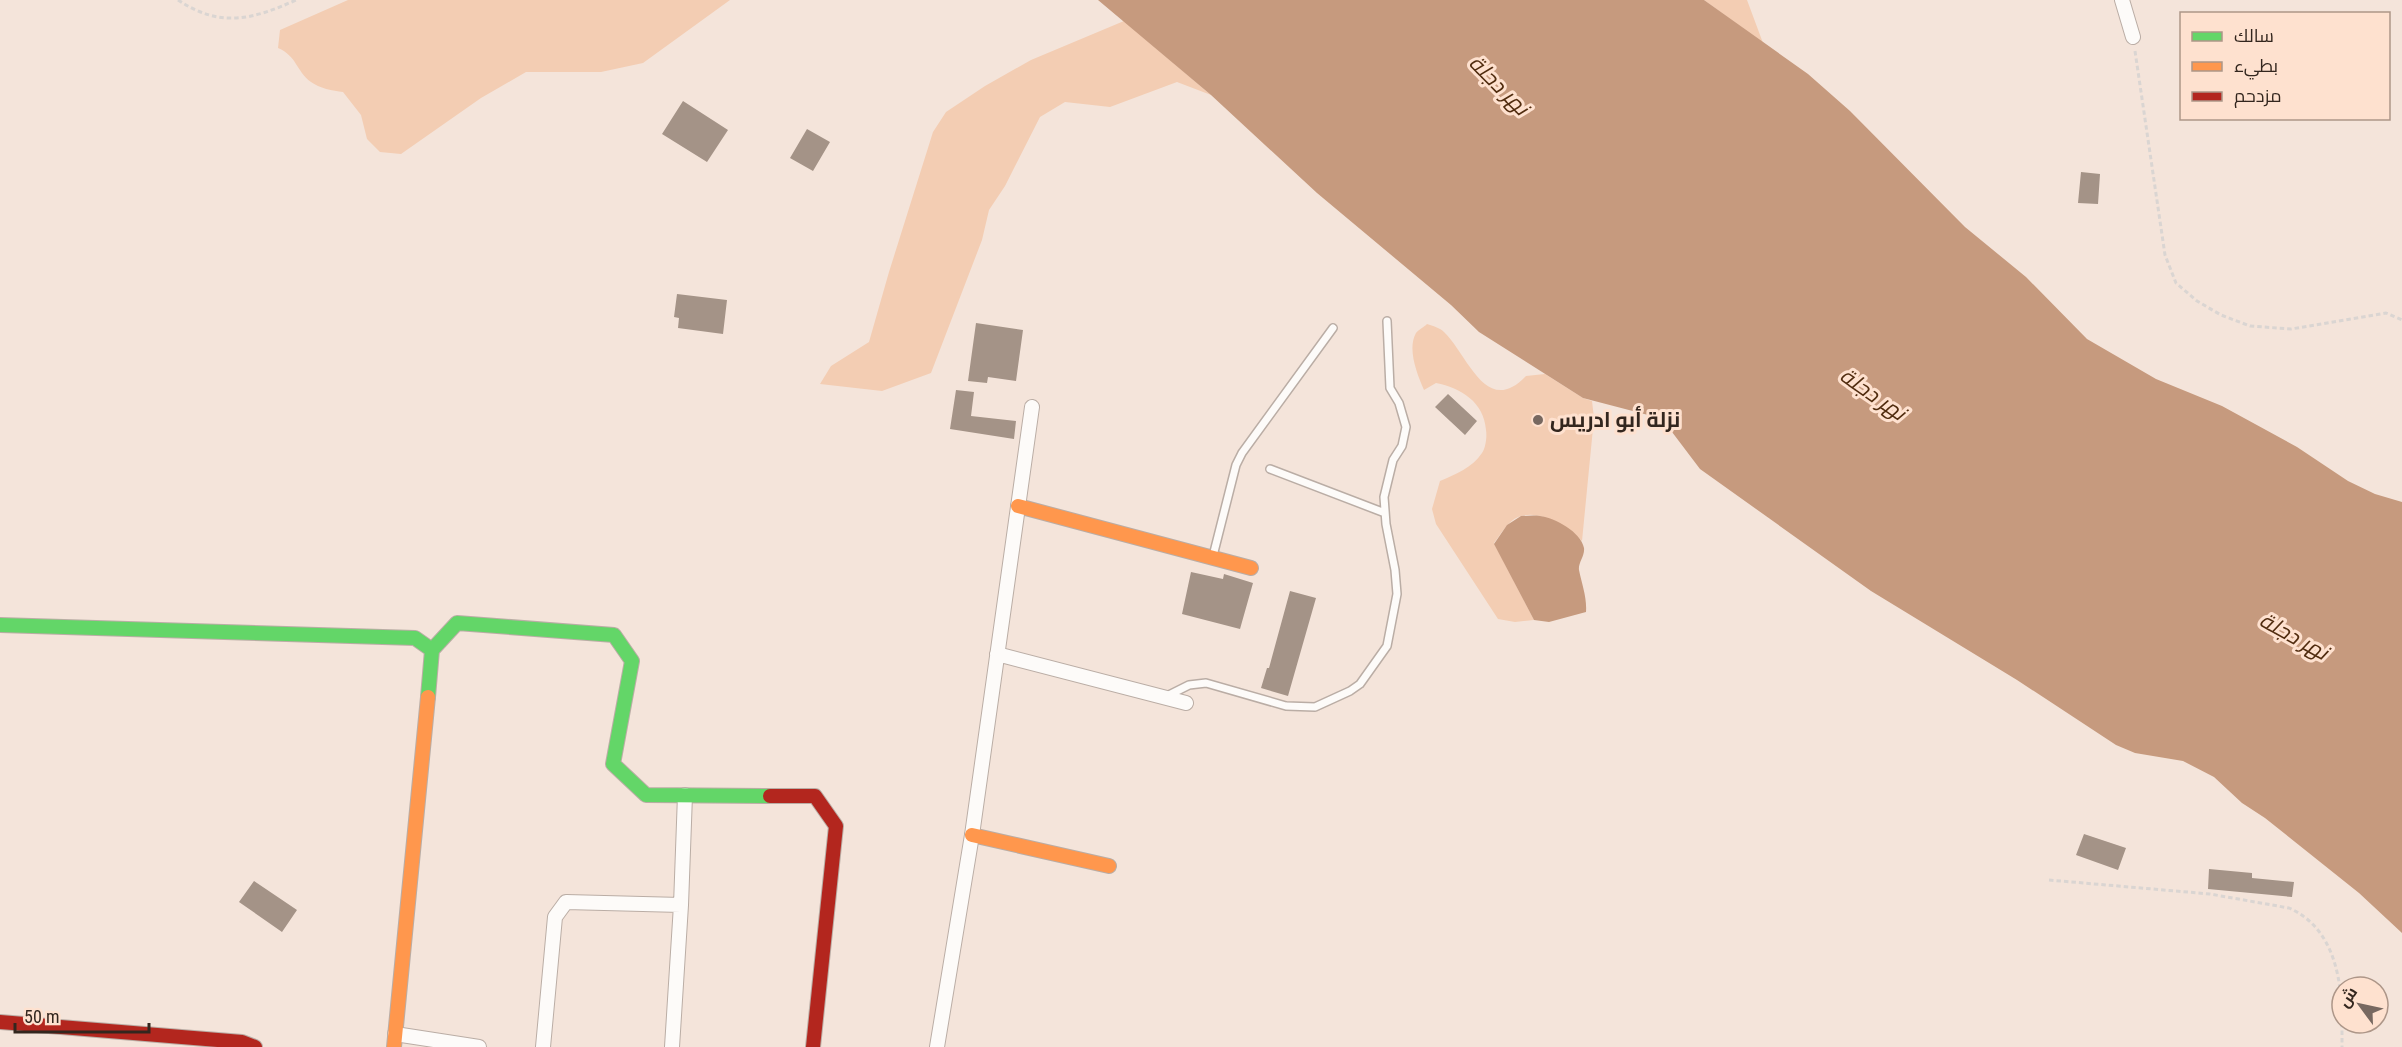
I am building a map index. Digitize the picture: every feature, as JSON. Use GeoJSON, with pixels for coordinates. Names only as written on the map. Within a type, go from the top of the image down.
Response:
{"type":"FeatureCollection","features":[{"type":"Feature","properties":{"kind":"street"},"geometry":{"type":"LineString","coordinates":[[2122,0],[2133,37]]}},
{"type":"Feature","properties":{"kind":"street"},"geometry":{"type":"LineString","coordinates":[[937,1047],[972,835],[1032,406]]}},
{"type":"Feature","properties":{"kind":"street"},"geometry":{"type":"LineString","coordinates":[[1017,506],[1251,568]]}},
{"type":"Feature","properties":{"kind":"street"},"geometry":{"type":"LineString","coordinates":[[479,1047],[394,1040],[432,650],[457,623],[614,635],[632,662],[613,764],[646,795],[815,796],[836,826],[813,1047]]}},
{"type":"Feature","properties":{"kind":"street"},"geometry":{"type":"LineString","coordinates":[[0,625],[414,638],[432,650]]}},
{"type":"Feature","properties":{"kind":"street"},"geometry":{"type":"LineString","coordinates":[[997,654],[1186,703]]}},
{"type":"Feature","properties":{"kind":"street"},"geometry":{"type":"LineString","coordinates":[[672,1047],[685,795]]}},
{"type":"Feature","properties":{"kind":"street"},"geometry":{"type":"LineString","coordinates":[[972,835],[1109,866]]}},
{"type":"Feature","properties":{"kind":"street"},"geometry":{"type":"LineString","coordinates":[[543,1047],[555,916],[566,902],[681,905]]}},
{"type":"Feature","properties":{"kind":"street"},"geometry":{"type":"LineString","coordinates":[[0,1022],[242,1042],[255,1047]]}},
{"type":"Feature","properties":{"kind":"lane"},"geometry":{"type":"LineString","coordinates":[[1164,697],[1189,685],[1206,683],[1286,706],[1314,707],[1360,684],[1387,646],[1397,594],[1384,497],[1393,460],[1402,446],[1406,427],[1399,403],[1390,388],[1387,321]]}},
{"type":"Feature","properties":{"kind":"lane"},"geometry":{"type":"LineString","coordinates":[[1212,558],[1236,465],[1242,453],[1333,328]]}},
{"type":"Feature","properties":{"kind":"lane"},"geometry":{"type":"LineString","coordinates":[[1270,469],[1385,513]]}},
{"type":"Feature","properties":{"kind":"path"},"geometry":{"type":"LineString","coordinates":[[178,0],[192,9],[214,17],[235,19],[255,16],[296,0]]}},
{"type":"Feature","properties":{"kind":"path"},"geometry":{"type":"LineString","coordinates":[[2133,37],[2165,255],[2176,283],[2197,301],[2221,315],[2250,326],[2291,329],[2349,318],[2386,314],[2402,320]]}},
{"type":"Feature","properties":{"kind":"path"},"geometry":{"type":"LineString","coordinates":[[2049,880],[2210,894],[2289,908],[2312,921],[2326,941],[2338,975]]}},
{"type":"Feature","properties":{"kind":"shaded area"},"geometry":{"type":"Polygon","coordinates":[[[348,0],[730,0],[643,63],[601,72],[526,72],[481,98],[401,154],[380,152],[367,139],[361,115],[343,92],[326,89],[311,82],[293,59],[278,48],[280,30],[348,0]]]}},
{"type":"Feature","properties":{"kind":"shaded area"},"geometry":{"type":"Polygon","coordinates":[[[1704,0],[1747,0],[1763,43],[1704,0]]]}},
{"type":"Feature","properties":{"kind":"shaded area"},"geometry":{"type":"Polygon","coordinates":[[[1124,21],[1211,95],[1177,82],[1110,107],[1065,102],[1040,117],[1005,186],[989,210],[982,240],[931,373],[882,391],[820,384],[831,366],[869,342],[933,132],[946,112],[985,86],[1031,60],[1124,21]]]}},
{"type":"Feature","properties":{"kind":"shaded area"},"geometry":{"type":"Polygon","coordinates":[[[1427,324],[1444,332],[1479,378],[1489,387],[1500,390],[1512,387],[1526,376],[1545,374],[1583,398],[1592,401],[1594,418],[1582,541],[1555,521],[1538,515],[1529,515],[1513,520],[1494,543],[1534,620],[1515,622],[1498,619],[1436,524],[1432,509],[1440,481],[1463,470],[1478,458],[1486,442],[1486,432],[1481,412],[1470,398],[1445,385],[1436,383],[1424,390],[1416,369],[1412,346],[1416,333],[1427,324]]]}},
{"type":"Feature","properties":{"kind":"water","name":"نهر دجلة"},"geometry":{"type":"Polygon","coordinates":[[[1098,0],[1704,0],[1808,74],[1850,111],[1965,227],[2026,277],[2087,339],[2156,379],[2222,406],[2297,447],[2348,481],[2375,494],[2402,502],[2402,933],[2359,893],[2265,818],[2242,803],[2214,777],[2183,761],[2135,753],[2116,745],[2017,680],[1871,591],[1700,469],[1672,432],[1648,415],[1583,398],[1479,332],[1451,305],[1317,193],[1211,95],[1098,0]]]}},
{"type":"Feature","properties":{"kind":"water"},"geometry":{"type":"Polygon","coordinates":[[[1521,516],[1546,517],[1573,531],[1582,542],[1584,551],[1579,570],[1586,612],[1549,622],[1534,620],[1494,544],[1507,525],[1521,516]]]}},
{"type":"Feature","properties":{"kind":"building"},"geometry":{"type":"Polygon","coordinates":[[[683,101],[728,130],[707,162],[662,134],[683,101]]]}},
{"type":"Feature","properties":{"kind":"building"},"geometry":{"type":"Polygon","coordinates":[[[807,129],[830,142],[813,171],[790,158],[807,129]]]}},
{"type":"Feature","properties":{"kind":"building"},"geometry":{"type":"Polygon","coordinates":[[[2081,172],[2100,174],[2098,204],[2078,203],[2081,172]]]}},
{"type":"Feature","properties":{"kind":"building"},"geometry":{"type":"Polygon","coordinates":[[[677,294],[727,300],[723,334],[678,328],[679,318],[674,317],[677,294]]]}},
{"type":"Feature","properties":{"kind":"building"},"geometry":{"type":"Polygon","coordinates":[[[976,323],[1023,330],[1016,381],[988,377],[987,383],[968,381],[976,323]]]}},
{"type":"Feature","properties":{"kind":"building"},"geometry":{"type":"Polygon","coordinates":[[[956,390],[974,392],[971,416],[1016,421],[1014,439],[950,429],[956,390]]]}},
{"type":"Feature","properties":{"kind":"building"},"geometry":{"type":"Polygon","coordinates":[[[1448,394],[1477,421],[1465,435],[1435,407],[1448,394]]]}},
{"type":"Feature","properties":{"kind":"building"},"geometry":{"type":"Polygon","coordinates":[[[1191,572],[1223,579],[1224,574],[1253,583],[1240,629],[1182,614],[1191,572]]]}},
{"type":"Feature","properties":{"kind":"building"},"geometry":{"type":"Polygon","coordinates":[[[1290,591],[1316,598],[1288,696],[1261,688],[1267,668],[1269,668],[1290,591]]]}},
{"type":"Feature","properties":{"kind":"building"},"geometry":{"type":"Polygon","coordinates":[[[2084,834],[2126,848],[2118,870],[2076,855],[2084,834]]]}},
{"type":"Feature","properties":{"kind":"building"},"geometry":{"type":"Polygon","coordinates":[[[2209,869],[2252,873],[2252,878],[2294,882],[2292,897],[2208,889],[2209,869]]]}},
{"type":"Feature","properties":{"kind":"building"},"geometry":{"type":"Polygon","coordinates":[[[254,881],[297,910],[282,932],[239,902],[254,881]]]}},
{"type":"Feature","properties":{"kind":"traffic: fast"},"geometry":{"type":"LineString","coordinates":[[432,650],[457,623],[614,635],[632,661],[613,764],[646,795],[770,796]]}},
{"type":"Feature","properties":{"kind":"traffic: fast"},"geometry":{"type":"LineString","coordinates":[[0,625],[415,638],[432,650],[428,697]]}},
{"type":"Feature","properties":{"kind":"traffic: slow"},"geometry":{"type":"LineString","coordinates":[[1018,506],[1251,568]]}},
{"type":"Feature","properties":{"kind":"traffic: slow"},"geometry":{"type":"LineString","coordinates":[[394,1047],[428,697]]}},
{"type":"Feature","properties":{"kind":"traffic: slow"},"geometry":{"type":"LineString","coordinates":[[972,835],[1109,866]]}},
{"type":"Feature","properties":{"kind":"traffic: jam"},"geometry":{"type":"LineString","coordinates":[[770,796],[815,796],[836,826],[813,1047]]}},
{"type":"Feature","properties":{"kind":"traffic: jam"},"geometry":{"type":"LineString","coordinates":[[0,1022],[242,1042],[255,1047]]}},
{"type":"Feature","properties":{"kind":"place","name":"نزلة أبو ادريس"},"geometry":{"type":"Point","coordinates":[1538,420]}}]}
